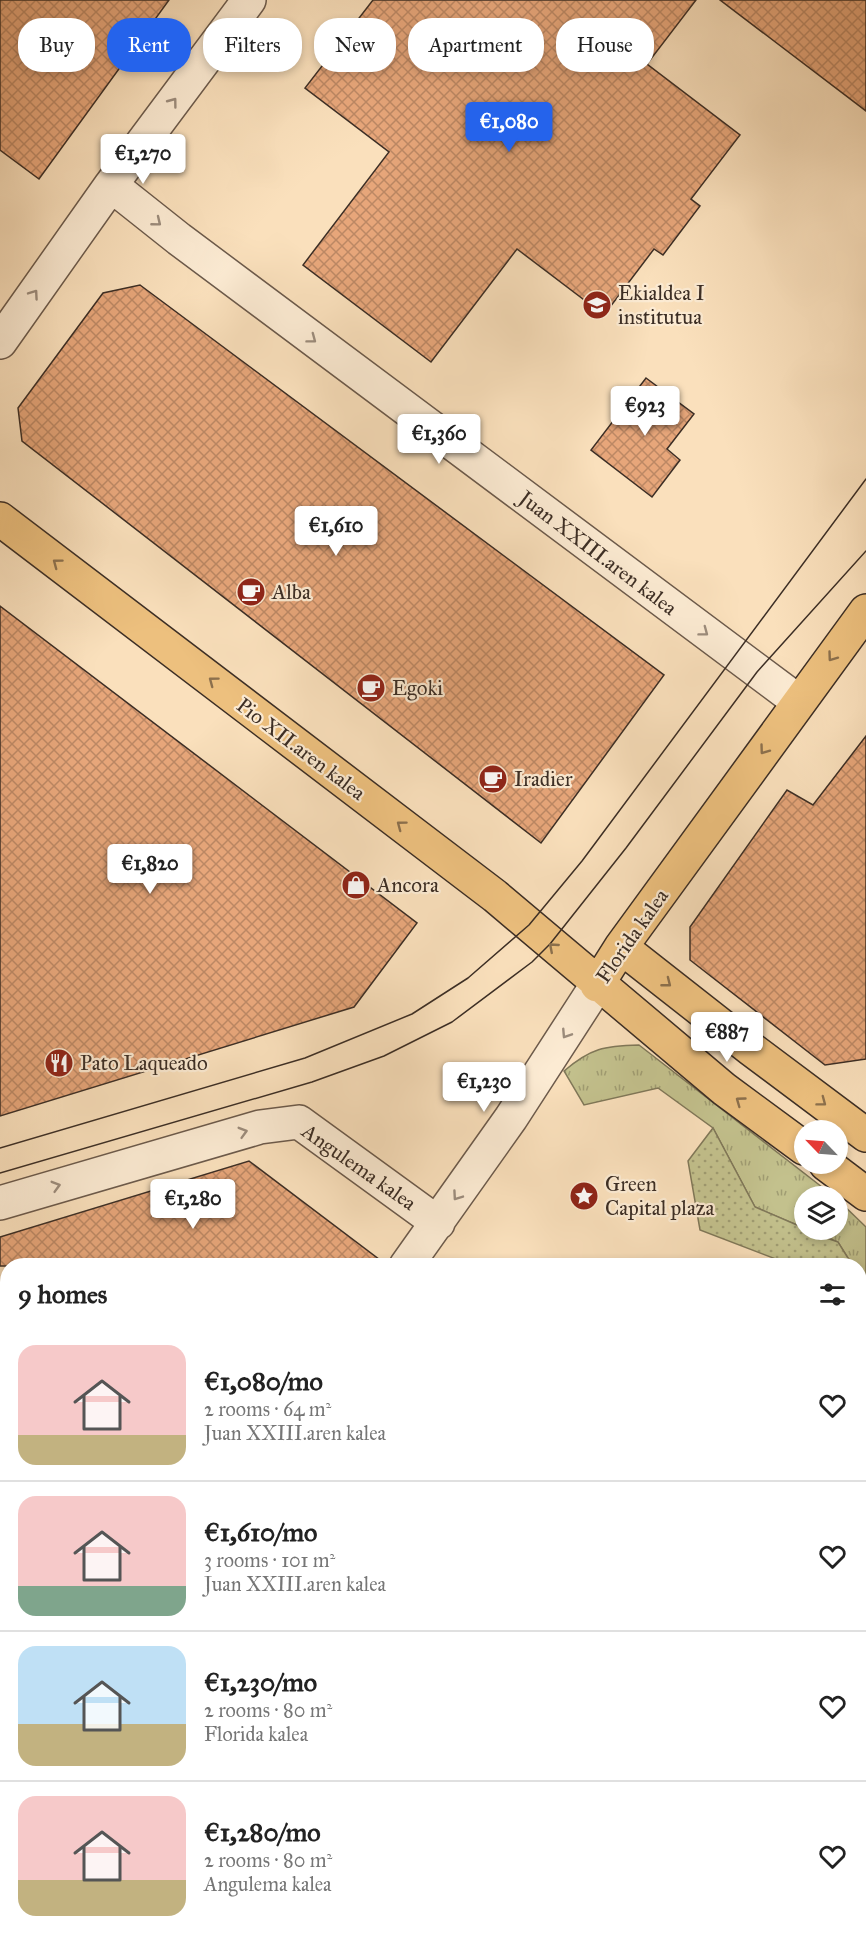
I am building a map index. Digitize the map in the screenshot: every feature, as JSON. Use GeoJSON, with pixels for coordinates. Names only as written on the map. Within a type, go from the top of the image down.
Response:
{"type":"FeatureCollection","features":[{"type":"Feature","properties":{"kind":"main road","name":"Pio XII.aren kalea"},"geometry":{"type":"LineString","coordinates":[[0,519],[495,896],[597,985],[724,1089],[794,1141]]}},
{"type":"Feature","properties":{"kind":"main road","name":"Florida kalea"},"geometry":{"type":"LineString","coordinates":[[597,985],[621,947],[866,611]]}},
{"type":"Feature","properties":{"kind":"main road"},"geometry":{"type":"LineString","coordinates":[[621,947],[751,1049],[866,1134]]}},
{"type":"Feature","properties":{"kind":"main road"},"geometry":{"type":"LineString","coordinates":[[839,1174],[866,1194]]}},
{"type":"Feature","properties":{"kind":"street"},"geometry":{"type":"LineString","coordinates":[[0,342],[111,185],[249,0]]}},
{"type":"Feature","properties":{"kind":"street","name":"Juan XXIII.aren kalea"},"geometry":{"type":"LineString","coordinates":[[111,185],[179,239],[799,702]]}},
{"type":"Feature","properties":{"kind":"street","name":"Florida kalea"},"geometry":{"type":"LineString","coordinates":[[412,1258],[511,1118],[597,985]]}},
{"type":"Feature","properties":{"kind":"street","name":"Angulema kalea"},"geometry":{"type":"LineString","coordinates":[[0,1203],[260,1127],[299,1122],[438,1223]]}},
{"type":"Feature","properties":{"kind":"green space"},"geometry":{"type":"Polygon","coordinates":[[[639,1045],[794,1165],[794,1174],[805,1174],[821,1186],[794,1186],[794,1224],[755,1207],[713,1128],[658,1088],[584,1105],[564,1071],[590,1053],[616,1046],[639,1045]]]}},
{"type":"Feature","properties":{"kind":"green space"},"geometry":{"type":"Polygon","coordinates":[[[713,1128],[755,1207],[794,1224],[794,1240],[832,1240],[838,1242],[848,1258],[773,1258],[700,1230],[688,1161],[713,1128]]]}},
{"type":"Feature","properties":{"kind":"green space"},"geometry":{"type":"Polygon","coordinates":[[[848,1210],[866,1227],[866,1258],[848,1258],[838,1242],[833,1240],[848,1240],[848,1210]]]}},
{"type":"Feature","properties":{"kind":"building"},"geometry":{"type":"Polygon","coordinates":[[[0,0],[169,0],[156,18],[107,18],[107,72],[117,72],[39,179],[0,150],[0,0]]]}},
{"type":"Feature","properties":{"kind":"building"},"geometry":{"type":"Polygon","coordinates":[[[373,0],[696,0],[654,55],[654,18],[556,18],[556,72],[654,72],[654,69],[740,135],[691,199],[700,206],[663,255],[654,249],[604,315],[517,249],[431,362],[303,265],[389,152],[305,88],[317,72],[396,72],[396,18],[359,18],[373,0]]]}},
{"type":"Feature","properties":{"kind":"building"},"geometry":{"type":"Polygon","coordinates":[[[720,0],[866,0],[866,111],[720,0]]]}},
{"type":"Feature","properties":{"kind":"building"},"geometry":{"type":"Polygon","coordinates":[[[140,285],[664,675],[541,843],[22,441],[18,408],[103,293],[140,285]]]}},
{"type":"Feature","properties":{"kind":"building"},"geometry":{"type":"Polygon","coordinates":[[[646,378],[694,414],[667,449],[680,460],[652,497],[591,450],[646,378]]]}},
{"type":"Feature","properties":{"kind":"building"},"geometry":{"type":"Polygon","coordinates":[[[0,606],[417,923],[354,1007],[0,1116],[0,606]]]}},
{"type":"Feature","properties":{"kind":"building"},"geometry":{"type":"Polygon","coordinates":[[[866,736],[866,1059],[825,1065],[690,960],[690,927],[787,790],[813,805],[866,736]]]}},
{"type":"Feature","properties":{"kind":"building"},"geometry":{"type":"Polygon","coordinates":[[[249,1161],[377,1258],[0,1258],[0,1237],[249,1161]]]}},
{"type":"Feature","properties":{"kind":"tram line"},"geometry":{"type":"LineString","coordinates":[[0,1148],[305,1058],[412,1014],[468,978],[529,925],[582,861],[866,479]]}},
{"type":"Feature","properties":{"kind":"tram line"},"geometry":{"type":"LineString","coordinates":[[0,1173],[312,1082],[384,1056],[452,1022],[532,962],[550,944],[626,848],[757,672],[866,551]]}},
{"type":"Feature","properties":{"kind":"place","name":"Ekialdea I institutua"},"geometry":{"type":"Point","coordinates":[597,305]}},
{"type":"Feature","properties":{"kind":"place","name":"Alba"},"geometry":{"type":"Point","coordinates":[251,592]}},
{"type":"Feature","properties":{"kind":"place","name":"Egoki"},"geometry":{"type":"Point","coordinates":[371,688]}},
{"type":"Feature","properties":{"kind":"place","name":"Iradier"},"geometry":{"type":"Point","coordinates":[493,779]}},
{"type":"Feature","properties":{"kind":"place","name":"Ancora"},"geometry":{"type":"Point","coordinates":[356,885]}},
{"type":"Feature","properties":{"kind":"place","name":"Pato Laqueado"},"geometry":{"type":"Point","coordinates":[59,1063]}},
{"type":"Feature","properties":{"kind":"place","name":"Green Capital plaza"},"geometry":{"type":"Point","coordinates":[584,1196]}}]}
